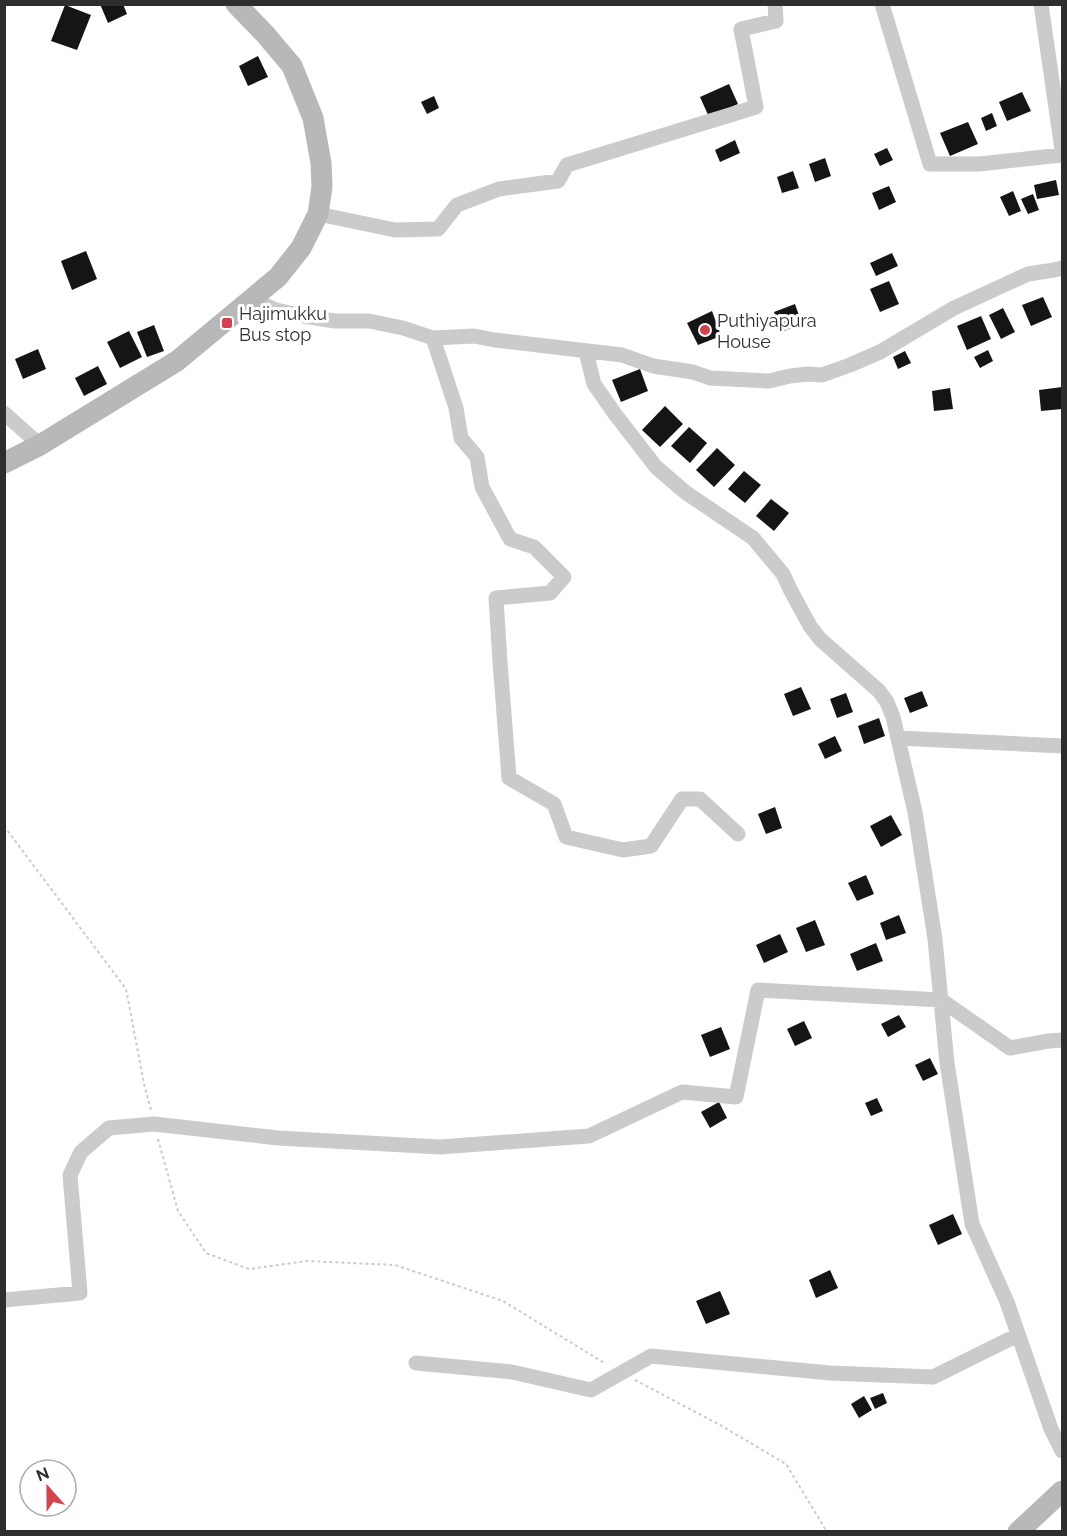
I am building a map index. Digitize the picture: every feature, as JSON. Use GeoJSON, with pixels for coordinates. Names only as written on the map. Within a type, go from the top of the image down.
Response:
{"type":"FeatureCollection","features":[{"type":"Feature","properties":{"kind":"main road"},"geometry":{"type":"LineString","coordinates":[[4,463],[40,445],[177,361],[278,277],[301,248],[318,214],[322,187],[321,163],[313,118],[292,66],[236,4]]}},
{"type":"Feature","properties":{"kind":"main road"},"geometry":{"type":"LineString","coordinates":[[1018,1532],[1062,1491]]}},
{"type":"Feature","properties":{"kind":"street"},"geometry":{"type":"LineString","coordinates":[[318,214],[395,230],[438,230],[458,205],[499,189],[558,181],[567,165],[756,107],[741,29],[776,21],[775,4]]}},
{"type":"Feature","properties":{"kind":"street"},"geometry":{"type":"LineString","coordinates":[[882,4],[930,164],[979,164],[1062,155]]}},
{"type":"Feature","properties":{"kind":"street"},"geometry":{"type":"LineString","coordinates":[[1041,4],[1062,150]]}},
{"type":"Feature","properties":{"kind":"street"},"geometry":{"type":"LineString","coordinates":[[252,299],[276,310],[335,321],[369,321],[403,328],[433,338],[474,336],[622,355],[653,366],[693,372],[710,378],[769,381],[790,376],[822,375],[850,365],[880,352],[954,308],[1028,274],[1062,268]]}},
{"type":"Feature","properties":{"kind":"street"},"geometry":{"type":"LineString","coordinates":[[433,338],[456,408],[461,438],[477,457],[482,487],[498,518],[510,538],[534,547],[564,577],[550,593],[496,598],[509,778],[554,804],[566,837],[623,850],[651,846],[682,799],[700,799],[738,834]]}},
{"type":"Feature","properties":{"kind":"street"},"geometry":{"type":"LineString","coordinates":[[586,352],[594,384],[656,467],[685,492],[753,538],[777,564],[810,626],[820,639],[879,691],[887,702],[893,717],[915,812],[935,939],[947,1063],[972,1224],[1006,1302],[1051,1429],[1062,1451]]}},
{"type":"Feature","properties":{"kind":"street"},"geometry":{"type":"LineString","coordinates":[[4,413],[40,445]]}},
{"type":"Feature","properties":{"kind":"street"},"geometry":{"type":"LineString","coordinates":[[898,738],[1062,746]]}},
{"type":"Feature","properties":{"kind":"street"},"geometry":{"type":"LineString","coordinates":[[4,1300],[80,1293],[70,1175],[81,1152],[110,1128],[154,1124],[278,1137],[440,1147],[589,1136],[682,1092],[736,1097],[758,990],[941,1000],[1010,1048],[1062,1040]]}},
{"type":"Feature","properties":{"kind":"street"},"geometry":{"type":"LineString","coordinates":[[416,1362],[512,1372],[591,1390],[651,1356],[830,1373],[933,1377],[1018,1335]]}},
{"type":"Feature","properties":{"kind":"path"},"geometry":{"type":"LineString","coordinates":[[4,826],[126,989],[144,1084],[178,1211],[206,1253],[249,1269],[307,1261],[395,1266],[503,1301],[606,1364]]}},
{"type":"Feature","properties":{"kind":"path"},"geometry":{"type":"LineString","coordinates":[[627,1375],[786,1464],[827,1532]]}},
{"type":"Feature","properties":{"kind":"building"},"geometry":{"type":"Polygon","coordinates":[[[100,4],[123,4],[127,14],[108,23],[100,4]]]}},
{"type":"Feature","properties":{"kind":"building"},"geometry":{"type":"Polygon","coordinates":[[[65,5],[91,15],[77,50],[51,41],[65,5]]]}},
{"type":"Feature","properties":{"kind":"building"},"geometry":{"type":"Polygon","coordinates":[[[258,56],[268,77],[248,86],[239,66],[258,56]]]}},
{"type":"Feature","properties":{"kind":"building"},"geometry":{"type":"Polygon","coordinates":[[[729,84],[738,104],[709,117],[700,97],[729,84]]]}},
{"type":"Feature","properties":{"kind":"building"},"geometry":{"type":"Polygon","coordinates":[[[1022,92],[1031,111],[1007,121],[999,102],[1022,92]]]}},
{"type":"Feature","properties":{"kind":"building"},"geometry":{"type":"Polygon","coordinates":[[[434,96],[439,108],[427,114],[421,102],[434,96]]]}},
{"type":"Feature","properties":{"kind":"building"},"geometry":{"type":"Polygon","coordinates":[[[992,113],[997,126],[986,131],[981,118],[992,113]]]}},
{"type":"Feature","properties":{"kind":"building"},"geometry":{"type":"Polygon","coordinates":[[[968,122],[978,144],[950,156],[940,133],[968,122]]]}},
{"type":"Feature","properties":{"kind":"building"},"geometry":{"type":"Polygon","coordinates":[[[735,140],[740,153],[720,162],[715,150],[735,140]]]}},
{"type":"Feature","properties":{"kind":"building"},"geometry":{"type":"Polygon","coordinates":[[[887,148],[893,160],[880,166],[874,154],[887,148]]]}},
{"type":"Feature","properties":{"kind":"building"},"geometry":{"type":"Polygon","coordinates":[[[825,158],[831,176],[815,182],[809,164],[825,158]]]}},
{"type":"Feature","properties":{"kind":"building"},"geometry":{"type":"Polygon","coordinates":[[[793,171],[799,188],[782,193],[777,177],[793,171]]]}},
{"type":"Feature","properties":{"kind":"building"},"geometry":{"type":"Polygon","coordinates":[[[1056,180],[1059,195],[1037,199],[1034,185],[1056,180]]]}},
{"type":"Feature","properties":{"kind":"building"},"geometry":{"type":"Polygon","coordinates":[[[889,186],[896,202],[879,210],[872,193],[889,186]]]}},
{"type":"Feature","properties":{"kind":"building"},"geometry":{"type":"Polygon","coordinates":[[[1013,191],[1021,211],[1009,216],[1000,197],[1013,191]]]}},
{"type":"Feature","properties":{"kind":"building"},"geometry":{"type":"Polygon","coordinates":[[[1033,194],[1039,210],[1028,214],[1021,199],[1033,194]]]}},
{"type":"Feature","properties":{"kind":"building"},"geometry":{"type":"Polygon","coordinates":[[[86,251],[97,279],[72,290],[61,261],[86,251]]]}},
{"type":"Feature","properties":{"kind":"building"},"geometry":{"type":"Polygon","coordinates":[[[892,253],[898,266],[876,276],[870,263],[892,253]]]}},
{"type":"Feature","properties":{"kind":"building"},"geometry":{"type":"Polygon","coordinates":[[[889,281],[899,304],[880,312],[870,289],[889,281]]]}},
{"type":"Feature","properties":{"kind":"building"},"geometry":{"type":"Polygon","coordinates":[[[1043,297],[1052,317],[1031,326],[1022,305],[1043,297]]]}},
{"type":"Feature","properties":{"kind":"building"},"geometry":{"type":"Polygon","coordinates":[[[795,304],[802,324],[781,332],[774,312],[795,304]]]}},
{"type":"Feature","properties":{"kind":"building"},"geometry":{"type":"Polygon","coordinates":[[[1003,308],[1015,332],[1001,339],[989,315],[1003,308]]]}},
{"type":"Feature","properties":{"kind":"building","name":"Puthiyapura House"},"geometry":{"type":"Polygon","coordinates":[[[712,311],[721,336],[698,345],[687,323],[712,311]]]}},
{"type":"Feature","properties":{"kind":"building"},"geometry":{"type":"Polygon","coordinates":[[[981,316],[991,339],[967,350],[957,326],[981,316]]]}},
{"type":"Feature","properties":{"kind":"building"},"geometry":{"type":"Polygon","coordinates":[[[154,325],[164,351],[147,357],[137,332],[154,325]]]}},
{"type":"Feature","properties":{"kind":"building"},"geometry":{"type":"Polygon","coordinates":[[[129,331],[142,357],[120,368],[107,342],[129,331]]]}},
{"type":"Feature","properties":{"kind":"building"},"geometry":{"type":"Polygon","coordinates":[[[38,349],[46,369],[23,379],[15,359],[38,349]]]}},
{"type":"Feature","properties":{"kind":"building"},"geometry":{"type":"Polygon","coordinates":[[[988,350],[993,361],[980,368],[974,357],[988,350]]]}},
{"type":"Feature","properties":{"kind":"building"},"geometry":{"type":"Polygon","coordinates":[[[905,351],[911,363],[898,369],[893,357],[905,351]]]}},
{"type":"Feature","properties":{"kind":"building"},"geometry":{"type":"Polygon","coordinates":[[[98,366],[107,384],[84,396],[75,378],[98,366]]]}},
{"type":"Feature","properties":{"kind":"building"},"geometry":{"type":"Polygon","coordinates":[[[640,369],[648,391],[621,402],[612,380],[640,369]]]}},
{"type":"Feature","properties":{"kind":"building"},"geometry":{"type":"Polygon","coordinates":[[[1062,387],[1062,409],[1041,411],[1039,390],[1062,387]]]}},
{"type":"Feature","properties":{"kind":"building"},"geometry":{"type":"Polygon","coordinates":[[[950,388],[953,409],[934,411],[932,391],[950,388]]]}},
{"type":"Feature","properties":{"kind":"building"},"geometry":{"type":"Polygon","coordinates":[[[665,406],[683,424],[660,447],[642,430],[665,406]]]}},
{"type":"Feature","properties":{"kind":"building"},"geometry":{"type":"Polygon","coordinates":[[[689,427],[707,443],[690,463],[671,446],[689,427]]]}},
{"type":"Feature","properties":{"kind":"building"},"geometry":{"type":"Polygon","coordinates":[[[717,448],[735,465],[714,487],[696,470],[717,448]]]}},
{"type":"Feature","properties":{"kind":"building"},"geometry":{"type":"Polygon","coordinates":[[[744,471],[761,485],[745,503],[728,489],[744,471]]]}},
{"type":"Feature","properties":{"kind":"building"},"geometry":{"type":"Polygon","coordinates":[[[771,499],[789,513],[774,531],[756,516],[771,499]]]}},
{"type":"Feature","properties":{"kind":"building"},"geometry":{"type":"Polygon","coordinates":[[[801,687],[811,709],[793,716],[784,694],[801,687]]]}},
{"type":"Feature","properties":{"kind":"building"},"geometry":{"type":"Polygon","coordinates":[[[922,691],[928,706],[910,713],[904,698],[922,691]]]}},
{"type":"Feature","properties":{"kind":"building"},"geometry":{"type":"Polygon","coordinates":[[[846,693],[853,712],[837,718],[830,699],[846,693]]]}},
{"type":"Feature","properties":{"kind":"building"},"geometry":{"type":"Polygon","coordinates":[[[879,718],[885,736],[864,744],[858,726],[879,718]]]}},
{"type":"Feature","properties":{"kind":"building"},"geometry":{"type":"Polygon","coordinates":[[[835,736],[842,751],[825,759],[818,744],[835,736]]]}},
{"type":"Feature","properties":{"kind":"building"},"geometry":{"type":"Polygon","coordinates":[[[775,807],[782,828],[766,834],[758,814],[775,807]]]}},
{"type":"Feature","properties":{"kind":"building"},"geometry":{"type":"Polygon","coordinates":[[[891,815],[902,835],[881,847],[870,826],[891,815]]]}},
{"type":"Feature","properties":{"kind":"building"},"geometry":{"type":"Polygon","coordinates":[[[866,875],[874,894],[857,901],[848,883],[866,875]]]}},
{"type":"Feature","properties":{"kind":"building"},"geometry":{"type":"Polygon","coordinates":[[[899,915],[906,933],[886,940],[880,923],[899,915]]]}},
{"type":"Feature","properties":{"kind":"building"},"geometry":{"type":"Polygon","coordinates":[[[815,920],[825,945],[806,952],[796,928],[815,920]]]}},
{"type":"Feature","properties":{"kind":"building"},"geometry":{"type":"Polygon","coordinates":[[[780,934],[788,952],[764,963],[756,945],[780,934]]]}},
{"type":"Feature","properties":{"kind":"building"},"geometry":{"type":"Polygon","coordinates":[[[876,943],[883,961],[857,971],[850,954],[876,943]]]}},
{"type":"Feature","properties":{"kind":"building"},"geometry":{"type":"Polygon","coordinates":[[[899,1015],[906,1027],[888,1037],[881,1024],[899,1015]]]}},
{"type":"Feature","properties":{"kind":"building"},"geometry":{"type":"Polygon","coordinates":[[[804,1021],[812,1038],[795,1046],[787,1029],[804,1021]]]}},
{"type":"Feature","properties":{"kind":"building"},"geometry":{"type":"Polygon","coordinates":[[[721,1027],[730,1049],[710,1057],[701,1035],[721,1027]]]}},
{"type":"Feature","properties":{"kind":"building"},"geometry":{"type":"Polygon","coordinates":[[[930,1058],[938,1074],[923,1081],[915,1065],[930,1058]]]}},
{"type":"Feature","properties":{"kind":"building"},"geometry":{"type":"Polygon","coordinates":[[[877,1098],[883,1111],[871,1116],[865,1103],[877,1098]]]}},
{"type":"Feature","properties":{"kind":"building"},"geometry":{"type":"Polygon","coordinates":[[[719,1102],[727,1118],[710,1128],[701,1112],[719,1102]]]}},
{"type":"Feature","properties":{"kind":"building"},"geometry":{"type":"Polygon","coordinates":[[[953,1214],[962,1234],[938,1245],[929,1225],[953,1214]]]}},
{"type":"Feature","properties":{"kind":"building"},"geometry":{"type":"Polygon","coordinates":[[[830,1270],[838,1288],[816,1298],[809,1280],[830,1270]]]}},
{"type":"Feature","properties":{"kind":"building"},"geometry":{"type":"Polygon","coordinates":[[[720,1291],[730,1314],[706,1324],[696,1301],[720,1291]]]}},
{"type":"Feature","properties":{"kind":"building"},"geometry":{"type":"Polygon","coordinates":[[[883,1393],[887,1403],[875,1409],[870,1398],[883,1393]]]}},
{"type":"Feature","properties":{"kind":"building"},"geometry":{"type":"Polygon","coordinates":[[[864,1396],[872,1410],[859,1418],[851,1404],[864,1396]]]}},
{"type":"Feature","properties":{"kind":"place","name":"Hajimukku Bus stop"},"geometry":{"type":"Point","coordinates":[227,323]}},
{"type":"Feature","properties":{"kind":"place","name":"Puthiyapura House"},"geometry":{"type":"Point","coordinates":[705,330]}}]}
